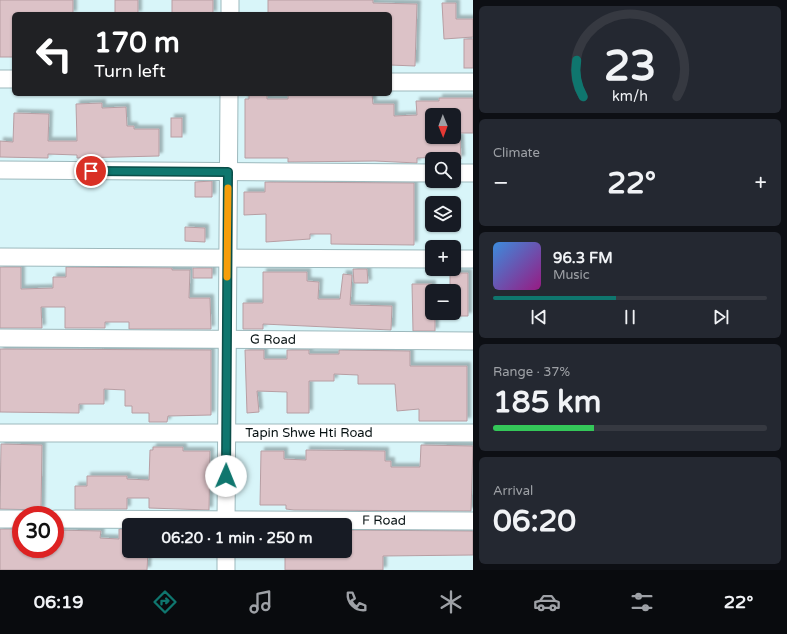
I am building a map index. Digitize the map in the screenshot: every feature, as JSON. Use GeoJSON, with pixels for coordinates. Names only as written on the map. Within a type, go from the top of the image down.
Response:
{"type":"FeatureCollection","features":[{"type":"Feature","properties":{"kind":"street"},"geometry":{"type":"LineString","coordinates":[[230,0],[230,12]]}},
{"type":"Feature","properties":{"kind":"street"},"geometry":{"type":"LineString","coordinates":[[0,79],[12,79]]}},
{"type":"Feature","properties":{"kind":"street"},"geometry":{"type":"LineString","coordinates":[[392,82],[473,82]]}},
{"type":"Feature","properties":{"kind":"street"},"geometry":{"type":"LineString","coordinates":[[226,518],[226,339],[229,96]]}},
{"type":"Feature","properties":{"kind":"street"},"geometry":{"type":"LineString","coordinates":[[0,170],[425,173]]}},
{"type":"Feature","properties":{"kind":"street"},"geometry":{"type":"LineString","coordinates":[[461,173],[473,173]]}},
{"type":"Feature","properties":{"kind":"street"},"geometry":{"type":"LineString","coordinates":[[0,257],[425,259]]}},
{"type":"Feature","properties":{"kind":"street"},"geometry":{"type":"LineString","coordinates":[[461,259],[473,260]]}},
{"type":"Feature","properties":{"kind":"street","name":"G Road"},"geometry":{"type":"LineString","coordinates":[[0,338],[473,341]]}},
{"type":"Feature","properties":{"kind":"street","name":"Tapin Shwe Hti Road"},"geometry":{"type":"LineString","coordinates":[[0,433],[473,433]]}},
{"type":"Feature","properties":{"kind":"street"},"geometry":{"type":"LineString","coordinates":[[0,519],[12,519]]}},
{"type":"Feature","properties":{"kind":"street","name":"F Road"},"geometry":{"type":"LineString","coordinates":[[64,519],[122,520]]}},
{"type":"Feature","properties":{"kind":"street","name":"F Road"},"geometry":{"type":"LineString","coordinates":[[352,521],[473,521]]}},
{"type":"Feature","properties":{"kind":"street"},"geometry":{"type":"LineString","coordinates":[[226,558],[226,570]]}},
{"type":"Feature","properties":{"kind":"building"},"geometry":{"type":"Polygon","coordinates":[[[0,0],[73,0],[73,12],[12,12],[12,57],[0,57],[0,0]]]}},
{"type":"Feature","properties":{"kind":"building"},"geometry":{"type":"Polygon","coordinates":[[[115,0],[138,0],[138,12],[115,12],[115,0]]]}},
{"type":"Feature","properties":{"kind":"building"},"geometry":{"type":"Polygon","coordinates":[[[172,0],[213,0],[213,12],[172,12],[172,0]]]}},
{"type":"Feature","properties":{"kind":"building"},"geometry":{"type":"Polygon","coordinates":[[[268,0],[373,0],[373,3],[417,4],[415,66],[392,65],[392,12],[268,12],[268,0]]]}},
{"type":"Feature","properties":{"kind":"building"},"geometry":{"type":"Polygon","coordinates":[[[442,3],[456,3],[456,19],[473,19],[473,37],[444,39],[442,3]]]}},
{"type":"Feature","properties":{"kind":"building"},"geometry":{"type":"Polygon","coordinates":[[[464,39],[473,39],[473,68],[464,68],[464,39]]]}},
{"type":"Feature","properties":{"kind":"building"},"geometry":{"type":"Polygon","coordinates":[[[249,96],[267,96],[267,99],[288,99],[288,96],[372,96],[373,104],[394,104],[394,116],[417,115],[416,101],[439,101],[439,98],[473,98],[473,133],[461,133],[461,108],[425,108],[425,144],[460,144],[461,152],[425,152],[425,158],[417,158],[417,163],[375,161],[288,162],[288,158],[245,158],[245,99],[249,99],[249,96]]]}},
{"type":"Feature","properties":{"kind":"building"},"geometry":{"type":"Polygon","coordinates":[[[102,103],[102,108],[126,107],[127,126],[134,126],[134,129],[159,129],[159,156],[77,158],[77,155],[48,154],[48,158],[0,157],[0,141],[13,142],[14,113],[49,114],[48,141],[77,141],[76,104],[102,103]]]}},
{"type":"Feature","properties":{"kind":"building"},"geometry":{"type":"Polygon","coordinates":[[[171,118],[182,118],[182,137],[171,137],[171,118]]]}},
{"type":"Feature","properties":{"kind":"building"},"geometry":{"type":"Polygon","coordinates":[[[212,181],[212,197],[195,197],[195,182],[212,181]]]}},
{"type":"Feature","properties":{"kind":"building"},"geometry":{"type":"Polygon","coordinates":[[[265,182],[414,183],[414,245],[331,244],[331,234],[310,234],[310,239],[266,242],[266,214],[244,215],[244,192],[265,192],[265,182]]]}},
{"type":"Feature","properties":{"kind":"building"},"geometry":{"type":"Polygon","coordinates":[[[185,227],[205,228],[205,242],[185,241],[185,227]]]}},
{"type":"Feature","properties":{"kind":"building"},"geometry":{"type":"Polygon","coordinates":[[[0,267],[21,267],[21,289],[53,288],[53,277],[66,277],[66,267],[172,268],[172,270],[190,270],[189,298],[210,298],[211,329],[129,329],[129,322],[105,322],[105,328],[65,328],[65,307],[41,307],[42,328],[0,328],[0,267]]]}},
{"type":"Feature","properties":{"kind":"building"},"geometry":{"type":"Polygon","coordinates":[[[193,268],[212,268],[212,278],[193,278],[193,268]]]}},
{"type":"Feature","properties":{"kind":"building"},"geometry":{"type":"Polygon","coordinates":[[[353,269],[367,269],[368,283],[354,283],[353,269]]]}},
{"type":"Feature","properties":{"kind":"building"},"geometry":{"type":"Polygon","coordinates":[[[263,272],[307,272],[307,281],[319,282],[318,299],[340,299],[343,274],[352,275],[350,305],[392,306],[391,330],[263,324],[263,329],[243,329],[243,303],[263,303],[263,272]]]}},
{"type":"Feature","properties":{"kind":"building"},"geometry":{"type":"Polygon","coordinates":[[[461,273],[468,273],[468,316],[461,316],[461,284],[450,284],[450,276],[461,276],[461,273]]]}},
{"type":"Feature","properties":{"kind":"building"},"geometry":{"type":"Polygon","coordinates":[[[412,284],[425,284],[425,320],[435,320],[435,331],[413,331],[412,284]]]}},
{"type":"Feature","properties":{"kind":"building"},"geometry":{"type":"Polygon","coordinates":[[[0,349],[211,350],[211,415],[168,416],[167,422],[149,422],[149,413],[132,413],[132,406],[125,406],[125,390],[104,389],[104,404],[79,404],[79,413],[0,412],[0,349]]]}},
{"type":"Feature","properties":{"kind":"building"},"geometry":{"type":"Polygon","coordinates":[[[245,350],[264,350],[264,359],[287,359],[287,350],[309,350],[309,354],[339,354],[339,350],[410,351],[410,366],[467,366],[467,421],[419,421],[419,409],[397,411],[395,384],[358,384],[358,375],[334,374],[334,381],[309,381],[309,413],[287,413],[287,392],[257,391],[259,412],[247,413],[245,350]]]}},
{"type":"Feature","properties":{"kind":"building"},"geometry":{"type":"Polygon","coordinates":[[[1,444],[42,445],[41,506],[12,506],[12,509],[0,509],[1,444]]]}},
{"type":"Feature","properties":{"kind":"building"},"geometry":{"type":"Polygon","coordinates":[[[421,445],[473,446],[471,511],[294,510],[286,509],[286,505],[260,505],[261,451],[284,451],[284,459],[306,460],[306,450],[385,451],[385,461],[391,461],[391,467],[420,467],[421,445]]]}},
{"type":"Feature","properties":{"kind":"building"},"geometry":{"type":"Polygon","coordinates":[[[153,447],[183,447],[183,451],[210,451],[209,510],[149,508],[149,498],[127,498],[127,509],[75,509],[75,486],[87,486],[87,476],[127,476],[127,479],[149,480],[150,450],[153,450],[153,447]]]}},
{"type":"Feature","properties":{"kind":"building"},"geometry":{"type":"Polygon","coordinates":[[[0,529],[12,529],[12,558],[64,558],[64,530],[101,531],[100,538],[119,539],[119,529],[122,529],[122,558],[148,558],[147,570],[0,570],[0,529]]]}},
{"type":"Feature","properties":{"kind":"building"},"geometry":{"type":"Polygon","coordinates":[[[352,530],[473,531],[473,555],[383,556],[383,570],[285,570],[285,558],[352,558],[352,530]]]}},
{"type":"Feature","properties":{"kind":"slow traffic"},"geometry":{"type":"LineString","coordinates":[[227,277],[228,188]]}},
{"type":"Feature","properties":{"kind":"route"},"geometry":{"type":"LineString","coordinates":[[91,171],[228,172],[226,476]]}}]}
